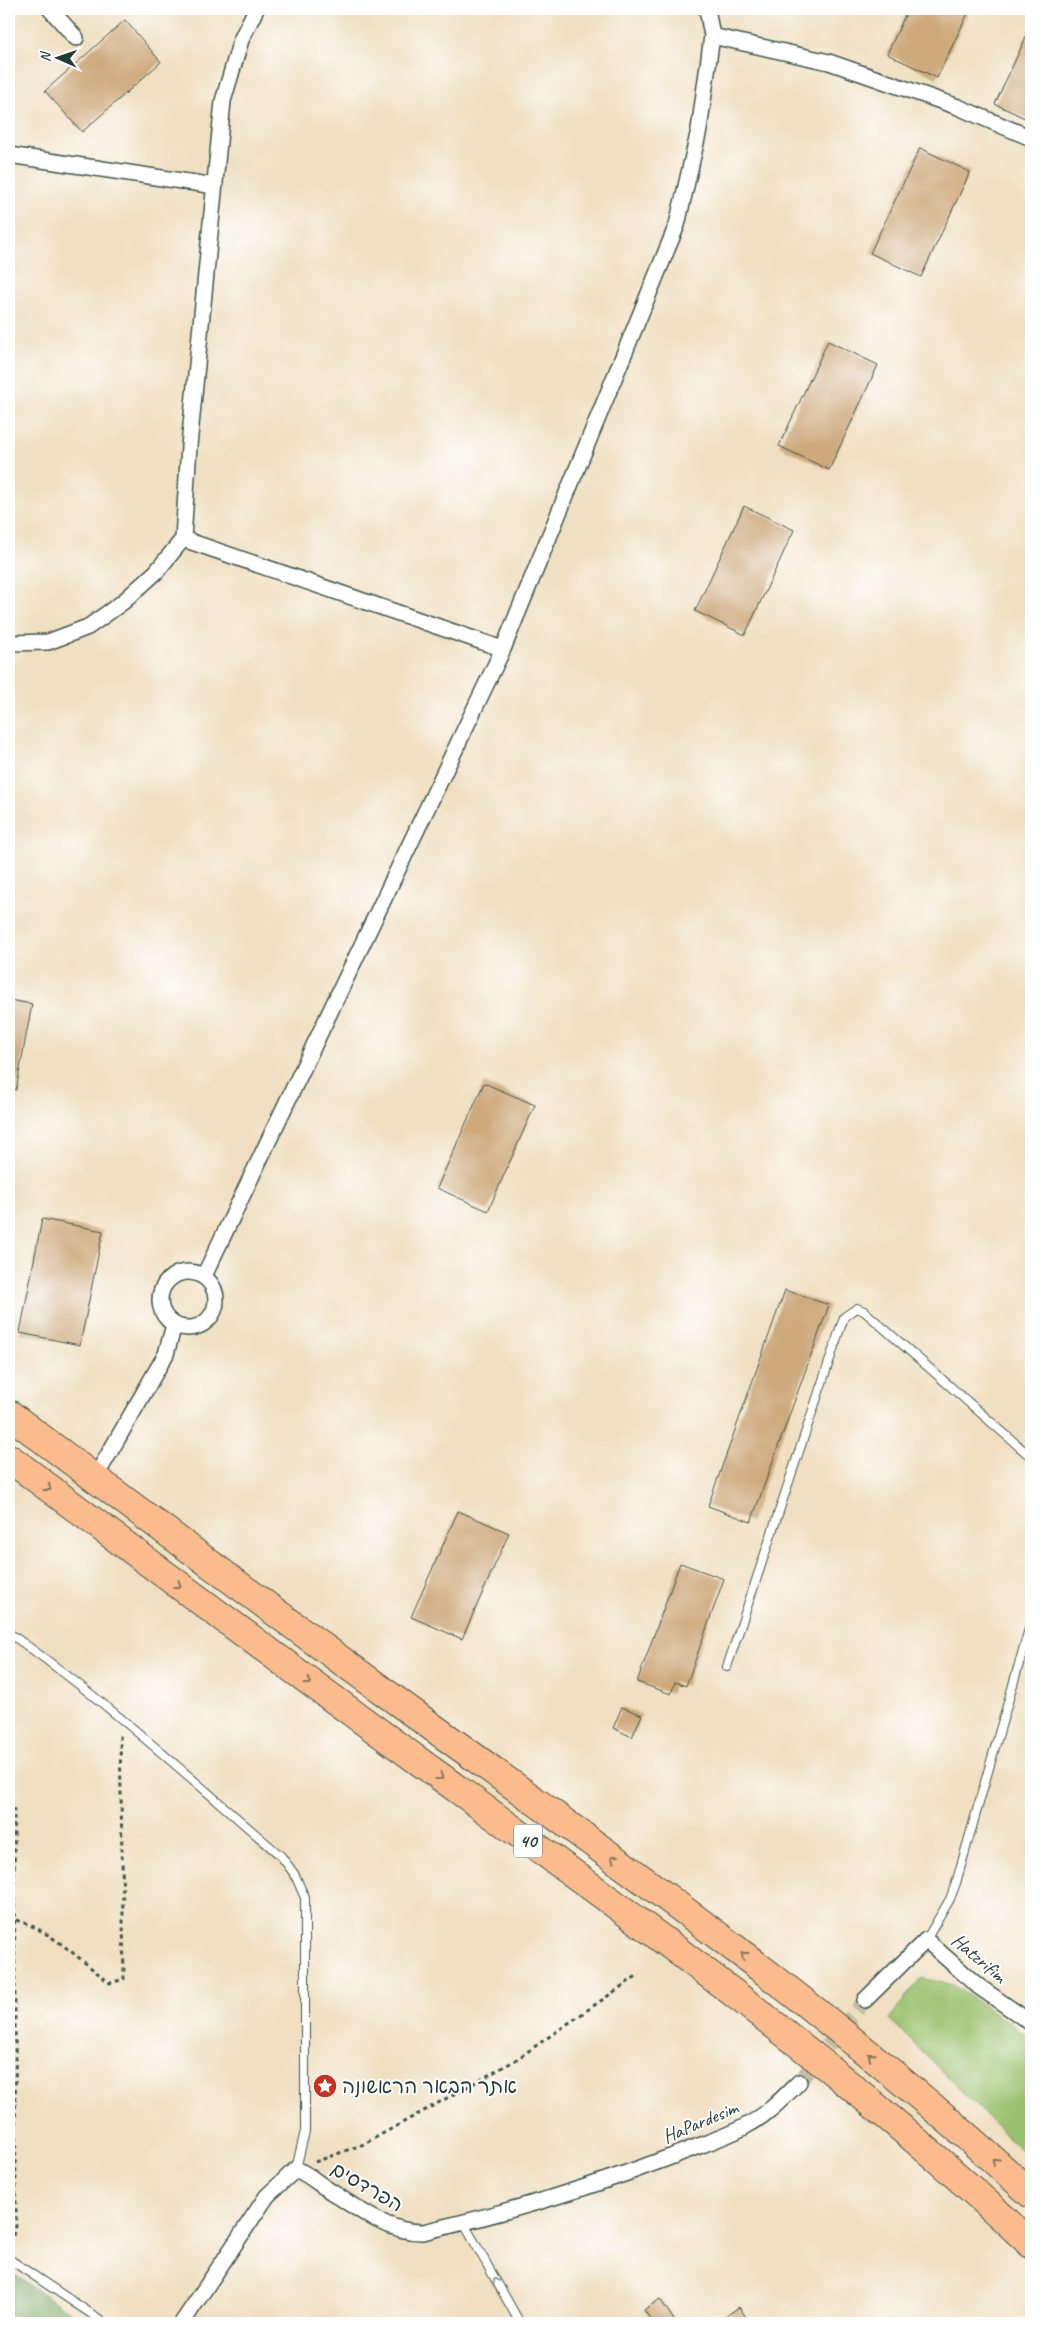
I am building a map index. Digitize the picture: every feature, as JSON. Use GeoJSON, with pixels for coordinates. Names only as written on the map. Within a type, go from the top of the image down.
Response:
{"type":"FeatureCollection","features":[{"type":"Feature","properties":{"kind":"highway","name":"40"},"geometry":{"type":"LineString","coordinates":[[9,1414],[281,1618],[674,1901],[924,2099],[1031,2194]]}},
{"type":"Feature","properties":{"kind":"highway","name":"40"},"geometry":{"type":"LineString","coordinates":[[9,1458],[260,1647],[661,1936],[793,2039],[901,2127],[1031,2244]]}},
{"type":"Feature","properties":{"kind":"street"},"geometry":{"type":"LineString","coordinates":[[50,9],[76,38]]}},
{"type":"Feature","properties":{"kind":"street"},"geometry":{"type":"LineString","coordinates":[[9,643],[48,642],[88,627],[156,572],[183,539],[189,446],[223,101],[241,40],[256,9]]}},
{"type":"Feature","properties":{"kind":"street"},"geometry":{"type":"LineString","coordinates":[[204,1276],[503,649],[677,225],[699,130],[712,36],[708,9]]}},
{"type":"Feature","properties":{"kind":"street"},"geometry":{"type":"LineString","coordinates":[[712,36],[829,62],[958,108],[1031,138]]}},
{"type":"Feature","properties":{"kind":"street"},"geometry":{"type":"LineString","coordinates":[[9,155],[215,186]]}},
{"type":"Feature","properties":{"kind":"street"},"geometry":{"type":"LineString","coordinates":[[183,539],[503,649]]}},
{"type":"Feature","properties":{"kind":"street"},"geometry":{"type":"LineString","coordinates":[[195,1272],[204,1276],[215,1291],[214,1310],[209,1318],[193,1328],[174,1325],[162,1312],[159,1294],[163,1285],[177,1273],[195,1272]]}},
{"type":"Feature","properties":{"kind":"street"},"geometry":{"type":"LineString","coordinates":[[95,1478],[166,1354],[174,1325]]}},
{"type":"Feature","properties":{"kind":"street"},"geometry":{"type":"LineString","coordinates":[[865,2000],[926,1940]]}},
{"type":"Feature","properties":{"kind":"street","name":"Hatzrifim"},"geometry":{"type":"LineString","coordinates":[[926,1940],[978,1986],[1031,2024]]}},
{"type":"Feature","properties":{"kind":"street","name":"HaPardesim"},"geometry":{"type":"LineString","coordinates":[[606,2180],[745,2127],[774,2107],[799,2082]]}},
{"type":"Feature","properties":{"kind":"street"},"geometry":{"type":"LineString","coordinates":[[182,2323],[267,2196],[296,2169]]}},
{"type":"Feature","properties":{"kind":"street","name":"הפרדסים"},"geometry":{"type":"LineString","coordinates":[[296,2169],[306,2173],[360,2210],[408,2232],[423,2232],[464,2222],[606,2180]]}},
{"type":"Feature","properties":{"kind":"lane"},"geometry":{"type":"LineString","coordinates":[[727,1667],[844,1317],[857,1308],[864,1312],[1031,1457]]}},
{"type":"Feature","properties":{"kind":"lane"},"geometry":{"type":"LineString","coordinates":[[926,1940],[950,1899],[956,1883],[1031,1622]]}},
{"type":"Feature","properties":{"kind":"lane"},"geometry":{"type":"LineString","coordinates":[[9,1633],[50,1662],[120,1717],[281,1856],[296,1875],[305,1898],[305,2131],[296,2169]]}},
{"type":"Feature","properties":{"kind":"lane"},"geometry":{"type":"LineString","coordinates":[[464,2222],[520,2323]]}},
{"type":"Feature","properties":{"kind":"lane"},"geometry":{"type":"LineString","coordinates":[[9,2259],[105,2323]]}},
{"type":"Feature","properties":{"kind":"path"},"geometry":{"type":"LineString","coordinates":[[16,1920],[30,1924],[77,1955],[110,1983],[124,1979],[120,1717]]}},
{"type":"Feature","properties":{"kind":"path"},"geometry":{"type":"LineString","coordinates":[[9,1793],[14,1811],[16,1920],[16,2226],[9,2248]]}},
{"type":"Feature","properties":{"kind":"path"},"geometry":{"type":"LineString","coordinates":[[296,2169],[364,2144],[514,2061],[638,1974]]}},
{"type":"Feature","properties":{"kind":"green space"},"geometry":{"type":"Polygon","coordinates":[[[921,1978],[953,1985],[1031,2038],[1031,2160],[889,2019],[921,1978]]]}},
{"type":"Feature","properties":{"kind":"green space"},"geometry":{"type":"Polygon","coordinates":[[[9,2271],[87,2323],[9,2323],[9,2271]]]}},
{"type":"Feature","properties":{"kind":"building"},"geometry":{"type":"Polygon","coordinates":[[[908,9],[970,9],[937,78],[887,54],[908,9]]]}},
{"type":"Feature","properties":{"kind":"building"},"geometry":{"type":"Polygon","coordinates":[[[125,20],[161,62],[82,132],[45,91],[125,20]]]}},
{"type":"Feature","properties":{"kind":"building"},"geometry":{"type":"Polygon","coordinates":[[[1031,26],[1031,121],[995,104],[1031,26]]]}},
{"type":"Feature","properties":{"kind":"building"},"geometry":{"type":"Polygon","coordinates":[[[920,148],[970,172],[921,277],[870,253],[920,148]]]}},
{"type":"Feature","properties":{"kind":"building"},"geometry":{"type":"Polygon","coordinates":[[[828,341],[878,365],[829,470],[779,446],[828,341]]]}},
{"type":"Feature","properties":{"kind":"building"},"geometry":{"type":"Polygon","coordinates":[[[744,506],[794,530],[745,635],[695,611],[744,506]]]}},
{"type":"Feature","properties":{"kind":"building"},"geometry":{"type":"Polygon","coordinates":[[[9,1000],[32,1004],[16,1090],[9,1089],[9,1000]]]}},
{"type":"Feature","properties":{"kind":"building"},"geometry":{"type":"Polygon","coordinates":[[[484,1083],[535,1105],[488,1211],[437,1188],[484,1083]]]}},
{"type":"Feature","properties":{"kind":"building"},"geometry":{"type":"Polygon","coordinates":[[[42,1219],[103,1231],[80,1345],[20,1333],[42,1219]]]}},
{"type":"Feature","properties":{"kind":"building"},"geometry":{"type":"Polygon","coordinates":[[[785,1290],[829,1305],[751,1522],[708,1506],[785,1290]]]}},
{"type":"Feature","properties":{"kind":"building"},"geometry":{"type":"Polygon","coordinates":[[[458,1511],[509,1533],[462,1639],[411,1617],[458,1511]]]}},
{"type":"Feature","properties":{"kind":"building"},"geometry":{"type":"Polygon","coordinates":[[[680,1563],[724,1579],[686,1686],[675,1682],[671,1694],[637,1682],[680,1563]]]}},
{"type":"Feature","properties":{"kind":"building"},"geometry":{"type":"Polygon","coordinates":[[[622,1707],[642,1715],[632,1737],[613,1728],[622,1707]]]}},
{"type":"Feature","properties":{"kind":"building"},"geometry":{"type":"Polygon","coordinates":[[[660,2299],[676,2323],[653,2323],[644,2310],[660,2299]]]}},
{"type":"Feature","properties":{"kind":"building"},"geometry":{"type":"Polygon","coordinates":[[[739,2307],[750,2323],[716,2323],[739,2307]]]}},
{"type":"Feature","properties":{"kind":"tunnel"},"geometry":{"type":"LineString","coordinates":[[799,2082],[865,2000]]}},
{"type":"Feature","properties":{"kind":"place","name":"אתר הבאר הראשונה"},"geometry":{"type":"Point","coordinates":[325,2086]}}]}
